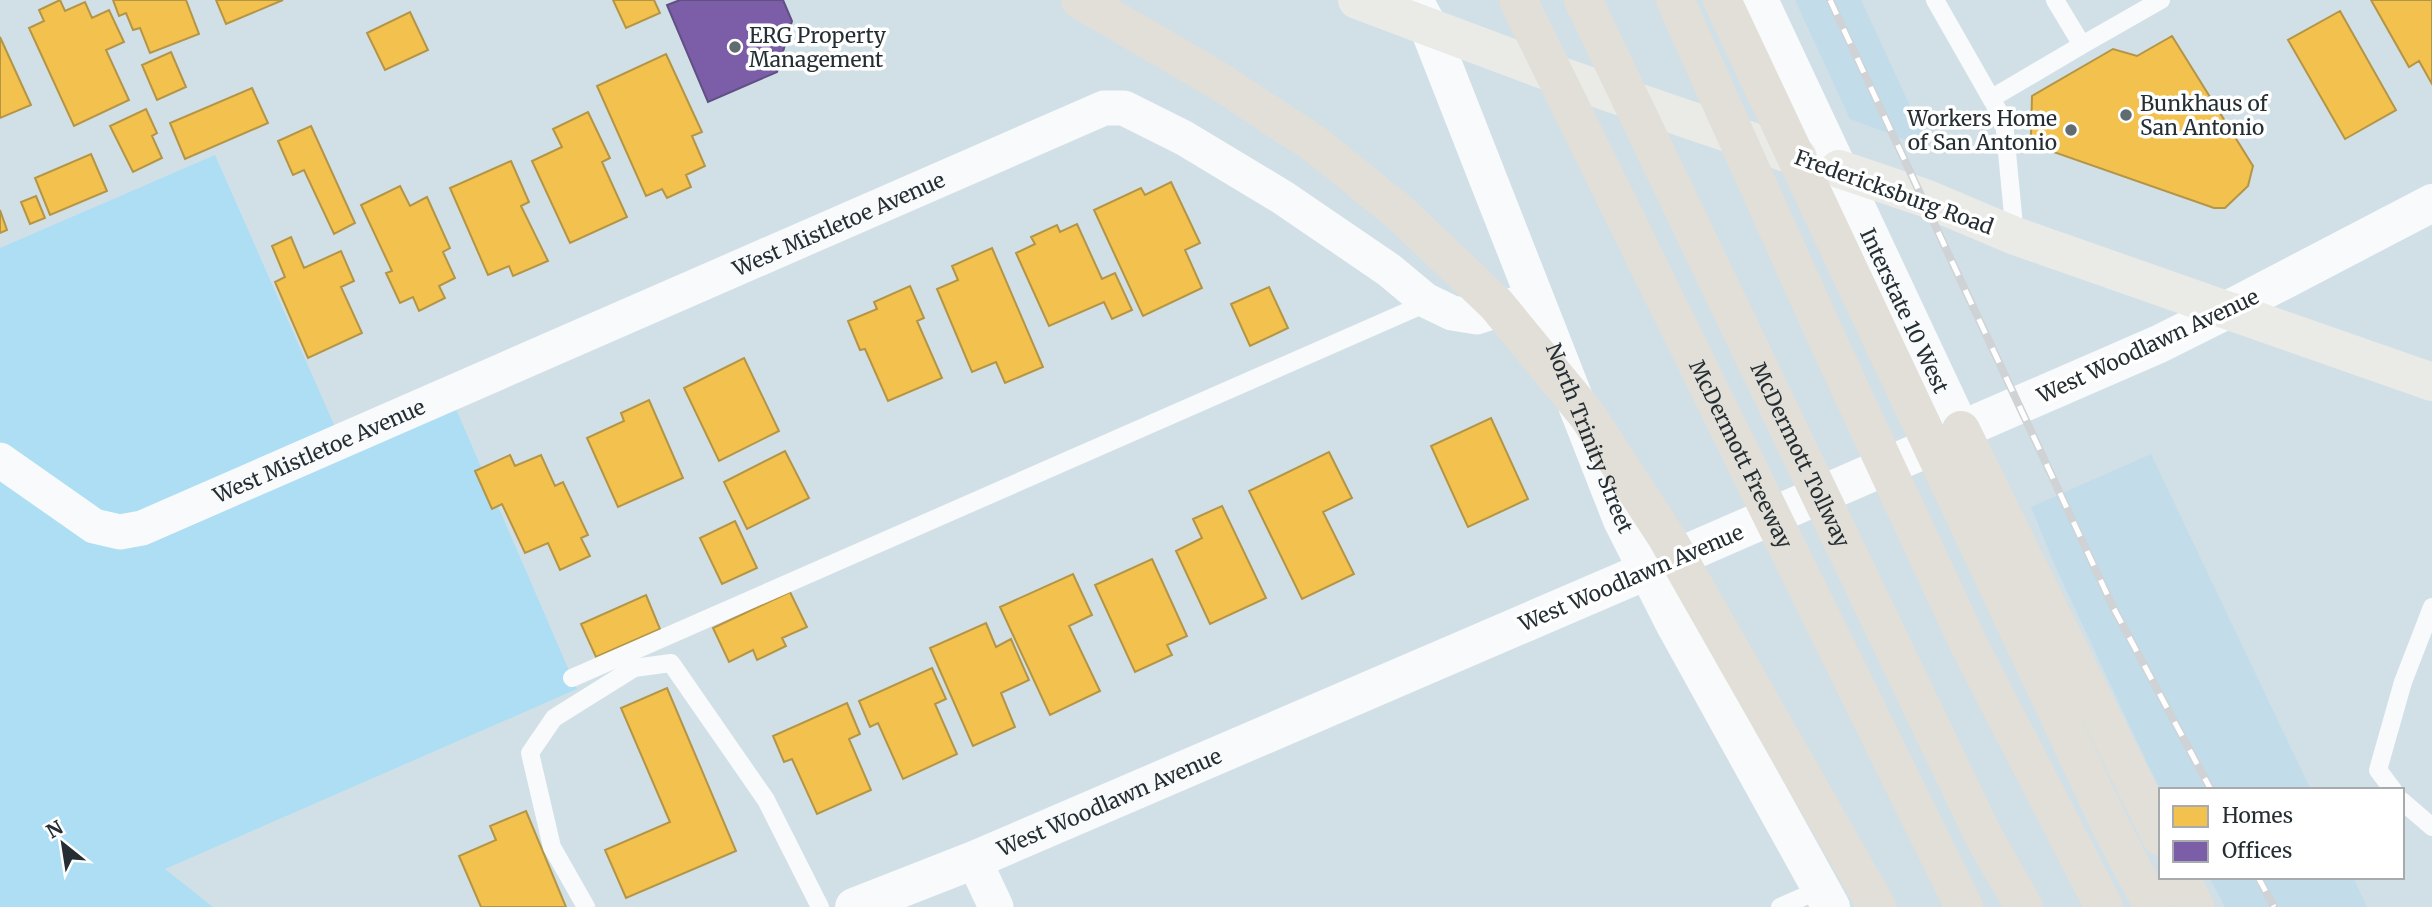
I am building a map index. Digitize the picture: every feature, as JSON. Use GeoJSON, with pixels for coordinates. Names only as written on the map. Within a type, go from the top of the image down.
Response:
{"type":"FeatureCollection","features":[{"type":"Feature","properties":{"kind":"highway"},"geometry":{"type":"LineString","coordinates":[[1080,0],[1219,81],[1316,145],[1399,212],[1496,304],[1587,415],[1667,538],[1877,907]]}},
{"type":"Feature","properties":{"kind":"highway","name":"McDermott Freeway"},"geometry":{"type":"LineString","coordinates":[[1518,0],[1964,907]]}},
{"type":"Feature","properties":{"kind":"highway","name":"McDermott Tollway"},"geometry":{"type":"LineString","coordinates":[[1583,0],[1984,838],[2024,907]]}},
{"type":"Feature","properties":{"kind":"highway"},"geometry":{"type":"LineString","coordinates":[[1675,0],[1827,339],[1968,643],[2104,907]]}},
{"type":"Feature","properties":{"kind":"highway"},"geometry":{"type":"LineString","coordinates":[[1722,0],[2112,829],[2153,907]]}},
{"type":"Feature","properties":{"kind":"highway"},"geometry":{"type":"LineString","coordinates":[[1948,438],[2159,833]]}},
{"type":"Feature","properties":{"kind":"highway"},"geometry":{"type":"LineString","coordinates":[[2181,879],[2195,907]]}},
{"type":"Feature","properties":{"kind":"main road","name":"Fredericksburg Road"},"geometry":{"type":"LineString","coordinates":[[1357,0],[1421,13],[1549,72],[1925,198],[2015,236],[2432,382]]}},
{"type":"Feature","properties":{"kind":"main road","name":"Interstate 10 West"},"geometry":{"type":"LineString","coordinates":[[1759,0],[1839,169],[1948,438]]}},
{"type":"Feature","properties":{"kind":"main road","name":"North Trinity Street"},"geometry":{"type":"LineString","coordinates":[[1421,13],[1622,520],[1646,571],[1826,898]]}},
{"type":"Feature","properties":{"kind":"main road","name":"West Woodlawn Avenue"},"geometry":{"type":"LineString","coordinates":[[854,907],[974,860],[1688,553],[2159,344],[2432,203]]}},
{"type":"Feature","properties":{"kind":"street","name":"West Mistletoe Avenue"},"geometry":{"type":"LineString","coordinates":[[0,460],[94,526],[120,532],[142,528],[1104,108],[1124,108],[1184,138],[1282,197],[1389,270],[1430,302],[1452,313],[1477,317],[1535,298]]}},
{"type":"Feature","properties":{"kind":"street"},"geometry":{"type":"LineString","coordinates":[[974,860],[996,907]]}},
{"type":"Feature","properties":{"kind":"lane"},"geometry":{"type":"LineString","coordinates":[[1935,0],[2004,121],[2015,236]]}},
{"type":"Feature","properties":{"kind":"lane"},"geometry":{"type":"LineString","coordinates":[[2055,0],[2082,45]]}},
{"type":"Feature","properties":{"kind":"lane"},"geometry":{"type":"LineString","coordinates":[[1992,98],[2161,0]]}},
{"type":"Feature","properties":{"kind":"lane"},"geometry":{"type":"LineString","coordinates":[[572,678],[1430,302]]}},
{"type":"Feature","properties":{"kind":"lane"},"geometry":{"type":"LineString","coordinates":[[2392,788],[2378,770],[2403,682],[2432,607]]}},
{"type":"Feature","properties":{"kind":"lane"},"geometry":{"type":"LineString","coordinates":[[586,907],[552,847],[530,753],[554,718],[634,668],[671,663],[766,800],[820,907]]}},
{"type":"Feature","properties":{"kind":"lane"},"geometry":{"type":"LineString","coordinates":[[2404,803],[2432,827]]}},
{"type":"Feature","properties":{"kind":"lane"},"geometry":{"type":"LineString","coordinates":[[1780,907],[1826,898]]}},
{"type":"Feature","properties":{"kind":"shaded area"},"geometry":{"type":"Polygon","coordinates":[[[1795,0],[1861,0],[1930,149],[1850,119],[1795,0]]]}},
{"type":"Feature","properties":{"kind":"shaded area"},"geometry":{"type":"Polygon","coordinates":[[[215,155],[347,454],[456,409],[577,689],[165,869],[213,907],[0,907],[0,248],[215,155]]]}},
{"type":"Feature","properties":{"kind":"shaded area"},"geometry":{"type":"Polygon","coordinates":[[[2151,454],[2310,788],[2160,788],[2055,566],[2031,507],[2151,454]]]}},
{"type":"Feature","properties":{"kind":"shaded area"},"geometry":{"type":"Polygon","coordinates":[[[2210,879],[2354,879],[2367,907],[2225,907],[2210,879]]]}},
{"type":"Feature","properties":{"kind":"building: Homes"},"geometry":{"type":"Polygon","coordinates":[[[60,0],[65,11],[85,2],[92,18],[109,10],[124,42],[106,50],[129,100],[74,126],[29,28],[44,21],[39,10],[60,0]]]}},
{"type":"Feature","properties":{"kind":"building: Homes"},"geometry":{"type":"Polygon","coordinates":[[[113,0],[186,0],[199,34],[150,53],[140,28],[133,30],[126,13],[119,16],[113,0]]]}},
{"type":"Feature","properties":{"kind":"building: Homes"},"geometry":{"type":"Polygon","coordinates":[[[216,0],[283,0],[226,24],[216,0]]]}},
{"type":"Feature","properties":{"kind":"building: Homes"},"geometry":{"type":"Polygon","coordinates":[[[613,0],[654,0],[660,13],[626,28],[613,0]]]}},
{"type":"Feature","properties":{"kind":"building: Homes"},"geometry":{"type":"Polygon","coordinates":[[[2371,0],[2432,0],[2432,84],[2419,61],[2409,67],[2371,0]]]}},
{"type":"Feature","properties":{"kind":"building: Homes"},"geometry":{"type":"Polygon","coordinates":[[[2340,11],[2396,110],[2345,139],[2288,40],[2340,11]]]}},
{"type":"Feature","properties":{"kind":"building: Homes"},"geometry":{"type":"Polygon","coordinates":[[[410,12],[428,50],[385,70],[367,33],[410,12]]]}},
{"type":"Feature","properties":{"kind":"building: Homes","name":"Bunkhaus of San Antonio"},"geometry":{"type":"Polygon","coordinates":[[[2172,36],[2253,166],[2248,186],[2225,208],[2214,208],[2042,148],[2031,134],[2032,96],[2113,49],[2137,56],[2172,36]]]}},
{"type":"Feature","properties":{"kind":"building: Homes"},"geometry":{"type":"Polygon","coordinates":[[[0,37],[31,105],[0,118],[0,37]]]}},
{"type":"Feature","properties":{"kind":"building: Homes"},"geometry":{"type":"Polygon","coordinates":[[[171,52],[186,87],[157,100],[142,65],[171,52]]]}},
{"type":"Feature","properties":{"kind":"building: Homes"},"geometry":{"type":"Polygon","coordinates":[[[666,54],[702,132],[692,136],[705,166],[686,175],[691,187],[667,198],[662,189],[646,196],[597,86],[666,54]]]}},
{"type":"Feature","properties":{"kind":"building: Homes"},"geometry":{"type":"Polygon","coordinates":[[[252,88],[268,123],[185,159],[170,123],[252,88]]]}},
{"type":"Feature","properties":{"kind":"building: Homes"},"geometry":{"type":"Polygon","coordinates":[[[146,109],[157,133],[152,136],[162,158],[133,172],[110,126],[146,109]]]}},
{"type":"Feature","properties":{"kind":"building: Homes"},"geometry":{"type":"Polygon","coordinates":[[[588,112],[610,158],[602,162],[627,217],[570,243],[532,161],[562,147],[553,129],[588,112]]]}},
{"type":"Feature","properties":{"kind":"building: Homes"},"geometry":{"type":"Polygon","coordinates":[[[311,126],[355,223],[334,234],[304,170],[293,175],[278,141],[311,126]]]}},
{"type":"Feature","properties":{"kind":"building: Homes"},"geometry":{"type":"Polygon","coordinates":[[[91,154],[107,191],[50,215],[35,178],[91,154]]]}},
{"type":"Feature","properties":{"kind":"building: Homes"},"geometry":{"type":"Polygon","coordinates":[[[511,161],[529,202],[521,206],[548,261],[513,276],[509,266],[488,275],[450,188],[511,161]]]}},
{"type":"Feature","properties":{"kind":"building: Homes"},"geometry":{"type":"Polygon","coordinates":[[[1171,182],[1200,243],[1185,250],[1202,288],[1143,316],[1094,210],[1141,188],[1145,195],[1171,182]]]}},
{"type":"Feature","properties":{"kind":"building: Homes"},"geometry":{"type":"Polygon","coordinates":[[[400,186],[410,206],[427,197],[450,248],[443,252],[455,278],[439,286],[445,298],[419,311],[413,297],[400,303],[386,273],[392,271],[361,205],[400,186]]]}},
{"type":"Feature","properties":{"kind":"building: Homes"},"geometry":{"type":"Polygon","coordinates":[[[36,196],[45,218],[30,224],[21,202],[36,196]]]}},
{"type":"Feature","properties":{"kind":"building: Homes"},"geometry":{"type":"Polygon","coordinates":[[[0,210],[7,230],[0,233],[0,210]]]}},
{"type":"Feature","properties":{"kind":"building: Homes"},"geometry":{"type":"Polygon","coordinates":[[[1077,224],[1102,279],[1115,273],[1132,310],[1112,319],[1104,302],[1049,326],[1016,253],[1035,244],[1031,237],[1057,225],[1060,232],[1077,224]]]}},
{"type":"Feature","properties":{"kind":"building: Homes"},"geometry":{"type":"Polygon","coordinates":[[[291,237],[304,268],[341,251],[354,281],[341,287],[362,333],[308,358],[275,282],[285,277],[272,246],[291,237]]]}},
{"type":"Feature","properties":{"kind":"building: Homes"},"geometry":{"type":"Polygon","coordinates":[[[992,248],[1043,367],[1005,383],[996,362],[972,372],[937,289],[958,280],[952,266],[992,248]]]}},
{"type":"Feature","properties":{"kind":"building: Homes"},"geometry":{"type":"Polygon","coordinates":[[[910,286],[924,318],[917,321],[942,378],[888,401],[865,349],[860,350],[848,321],[877,309],[874,302],[910,286]]]}},
{"type":"Feature","properties":{"kind":"building: Homes"},"geometry":{"type":"Polygon","coordinates":[[[1269,287],[1288,328],[1250,346],[1231,304],[1269,287]]]}},
{"type":"Feature","properties":{"kind":"building: Homes"},"geometry":{"type":"Polygon","coordinates":[[[744,358],[779,431],[719,461],[684,388],[744,358]]]}},
{"type":"Feature","properties":{"kind":"building: Homes"},"geometry":{"type":"Polygon","coordinates":[[[649,400],[683,478],[618,507],[587,438],[624,421],[621,413],[649,400]]]}},
{"type":"Feature","properties":{"kind":"building: Homes"},"geometry":{"type":"Polygon","coordinates":[[[1491,418],[1528,499],[1468,527],[1431,446],[1491,418]]]}},
{"type":"Feature","properties":{"kind":"building: Homes"},"geometry":{"type":"Polygon","coordinates":[[[785,451],[809,498],[747,529],[724,482],[785,451]]]}},
{"type":"Feature","properties":{"kind":"building: Homes"},"geometry":{"type":"Polygon","coordinates":[[[1329,452],[1352,498],[1323,512],[1354,574],[1302,599],[1249,491],[1329,452]]]}},
{"type":"Feature","properties":{"kind":"building: Homes"},"geometry":{"type":"Polygon","coordinates":[[[510,455],[515,466],[541,455],[555,486],[563,482],[588,535],[581,538],[590,556],[560,570],[548,543],[525,553],[502,504],[492,509],[475,471],[510,455]]]}},
{"type":"Feature","properties":{"kind":"building: Homes"},"geometry":{"type":"Polygon","coordinates":[[[1222,506],[1266,598],[1210,624],[1176,551],[1202,538],[1193,519],[1222,506]]]}},
{"type":"Feature","properties":{"kind":"building: Homes"},"geometry":{"type":"Polygon","coordinates":[[[735,521],[757,568],[722,584],[700,538],[735,521]]]}},
{"type":"Feature","properties":{"kind":"building: Homes"},"geometry":{"type":"Polygon","coordinates":[[[1152,559],[1187,636],[1167,645],[1172,655],[1135,672],[1095,585],[1152,559]]]}},
{"type":"Feature","properties":{"kind":"building: Homes"},"geometry":{"type":"Polygon","coordinates":[[[1073,574],[1092,615],[1069,626],[1100,691],[1050,715],[1000,607],[1073,574]]]}},
{"type":"Feature","properties":{"kind":"building: Homes"},"geometry":{"type":"Polygon","coordinates":[[[790,592],[807,627],[782,638],[786,646],[757,660],[753,650],[729,662],[713,628],[790,592]]]}},
{"type":"Feature","properties":{"kind":"building: Homes"},"geometry":{"type":"Polygon","coordinates":[[[646,595],[660,629],[596,657],[581,624],[646,595]]]}},
{"type":"Feature","properties":{"kind":"building: Homes"},"geometry":{"type":"Polygon","coordinates":[[[986,623],[996,647],[1011,639],[1029,680],[1001,693],[1015,727],[973,746],[930,648],[986,623]]]}},
{"type":"Feature","properties":{"kind":"building: Homes"},"geometry":{"type":"Polygon","coordinates":[[[932,668],[946,699],[935,704],[957,754],[903,779],[878,723],[870,727],[859,701],[932,668]]]}},
{"type":"Feature","properties":{"kind":"building: Homes"},"geometry":{"type":"Polygon","coordinates":[[[667,688],[736,851],[626,898],[605,850],[670,822],[621,708],[667,688]]]}},
{"type":"Feature","properties":{"kind":"building: Homes"},"geometry":{"type":"Polygon","coordinates":[[[847,703],[860,734],[849,739],[871,790],[817,814],[792,759],[784,762],[773,736],[847,703]]]}},
{"type":"Feature","properties":{"kind":"building: Homes"},"geometry":{"type":"Polygon","coordinates":[[[526,811],[566,907],[481,907],[459,856],[496,840],[490,826],[526,811]]]}},
{"type":"Feature","properties":{"kind":"building: Offices","name":"ERG Property Management"},"geometry":{"type":"Polygon","coordinates":[[[680,0],[783,0],[792,21],[777,72],[708,102],[667,5],[680,0]]]}},
{"type":"Feature","properties":{"kind":"railway"},"geometry":{"type":"LineString","coordinates":[[1830,0],[2113,607],[2210,788]]}},
{"type":"Feature","properties":{"kind":"railway"},"geometry":{"type":"LineString","coordinates":[[2259,879],[2274,907]]}},
{"type":"Feature","properties":{"kind":"place","name":"ERG Property Management"},"geometry":{"type":"Point","coordinates":[735,47]}},
{"type":"Feature","properties":{"kind":"place","name":"Bunkhaus of San Antonio"},"geometry":{"type":"Point","coordinates":[2126,115]}},
{"type":"Feature","properties":{"kind":"place","name":"Workers Home of San Antonio"},"geometry":{"type":"Point","coordinates":[2071,130]}}]}
